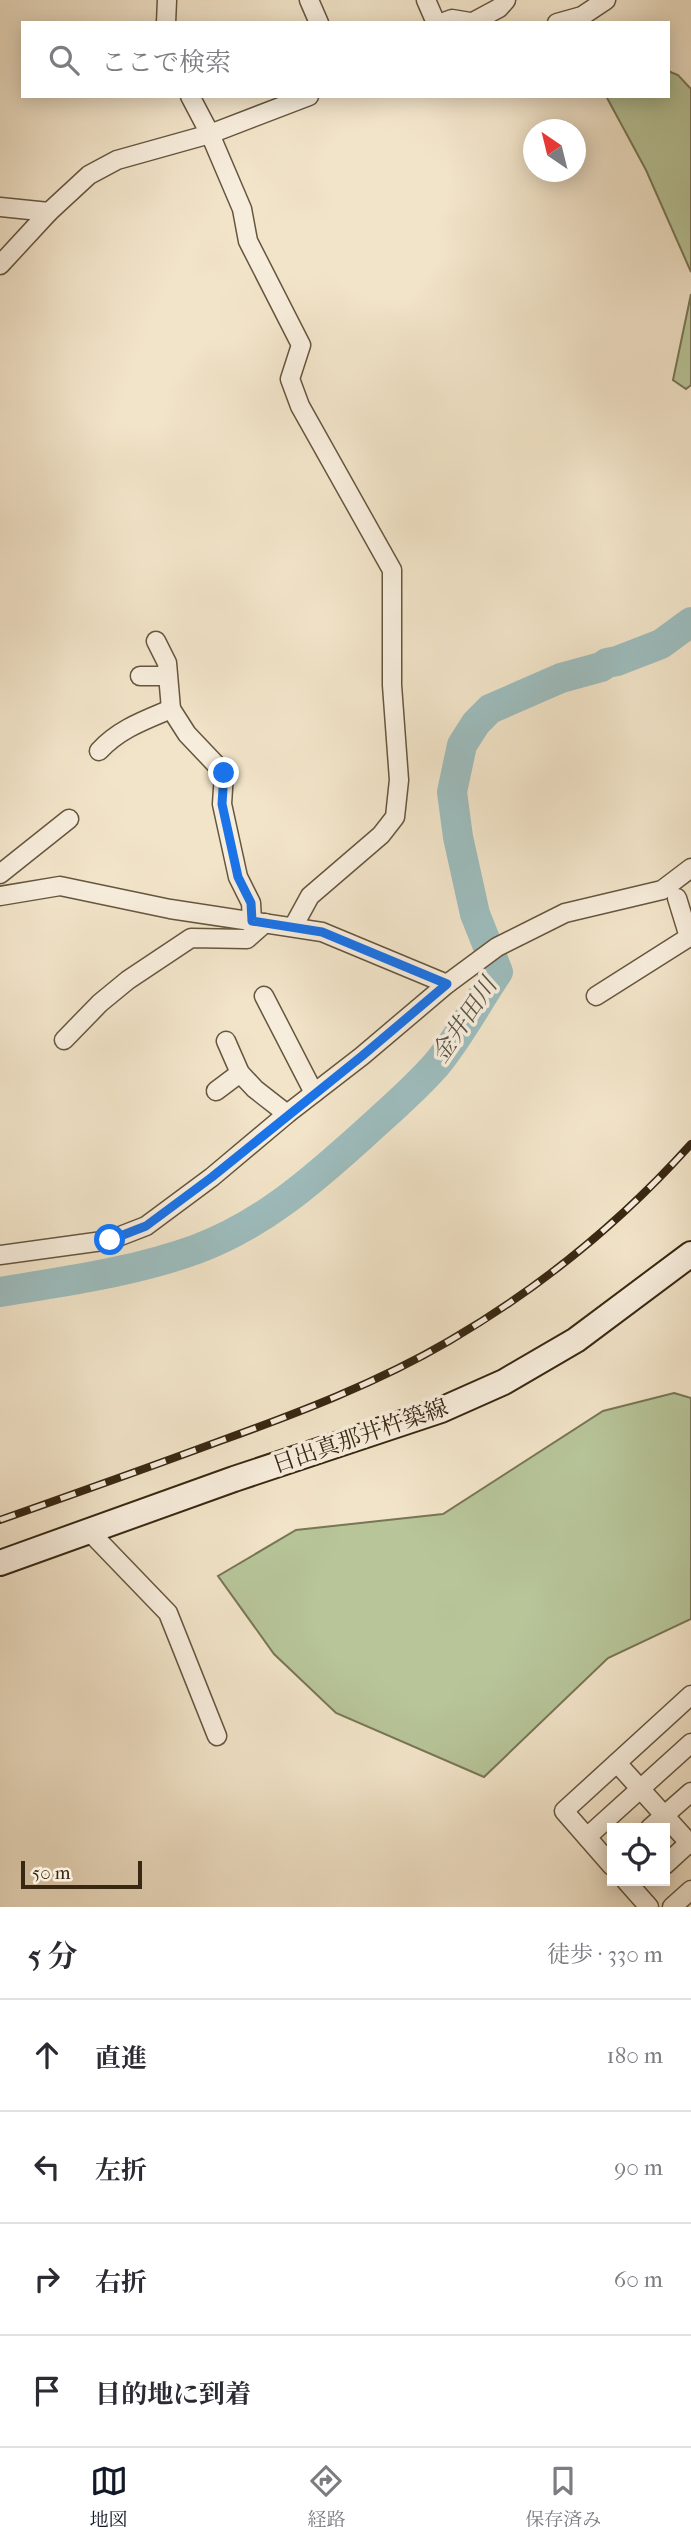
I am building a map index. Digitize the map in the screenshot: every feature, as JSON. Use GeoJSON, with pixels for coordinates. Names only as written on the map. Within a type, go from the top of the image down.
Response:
{"type":"FeatureCollection","features":[{"type":"Feature","properties":{"kind":"main road","name":"日出真那井杵築線"},"geometry":{"type":"LineString","coordinates":[[0,1563],[234,1479],[441,1410],[504,1382],[576,1340],[691,1254]]}},
{"type":"Feature","properties":{"kind":"street"},"geometry":{"type":"LineString","coordinates":[[166,21],[167,0]]}},
{"type":"Feature","properties":{"kind":"street"},"geometry":{"type":"LineString","coordinates":[[309,0],[318,21]]}},
{"type":"Feature","properties":{"kind":"street"},"geometry":{"type":"LineString","coordinates":[[426,0],[437,21]]}},
{"type":"Feature","properties":{"kind":"street"},"geometry":{"type":"LineString","coordinates":[[477,21],[499,8],[506,0]]}},
{"type":"Feature","properties":{"kind":"street"},"geometry":{"type":"LineString","coordinates":[[564,21],[582,16],[606,0]]}},
{"type":"Feature","properties":{"kind":"street"},"geometry":{"type":"LineString","coordinates":[[445,21],[467,21]]}},
{"type":"Feature","properties":{"kind":"street"},"geometry":{"type":"LineString","coordinates":[[191,98],[210,134],[242,209],[248,241],[300,345],[290,379],[300,406],[392,570],[392,685],[399,780],[395,817],[381,835],[310,896],[293,927]]}},
{"type":"Feature","properties":{"kind":"street"},"geometry":{"type":"LineString","coordinates":[[0,265],[49,212],[89,175],[117,160],[210,134],[304,98]]}},
{"type":"Feature","properties":{"kind":"street"},"geometry":{"type":"LineString","coordinates":[[0,206],[49,212]]}},
{"type":"Feature","properties":{"kind":"street"},"geometry":{"type":"LineString","coordinates":[[156,641],[167,663],[171,709],[187,734],[224,773],[222,804],[238,877],[258,922]]}},
{"type":"Feature","properties":{"kind":"street"},"geometry":{"type":"LineString","coordinates":[[140,676],[167,676]]}},
{"type":"Feature","properties":{"kind":"street"},"geometry":{"type":"LineString","coordinates":[[99,751],[124,729],[171,709]]}},
{"type":"Feature","properties":{"kind":"street"},"geometry":{"type":"LineString","coordinates":[[0,874],[69,820]]}},
{"type":"Feature","properties":{"kind":"street"},"geometry":{"type":"LineString","coordinates":[[596,996],[690,936],[677,898],[691,868]]}},
{"type":"Feature","properties":{"kind":"street"},"geometry":{"type":"LineString","coordinates":[[0,896],[60,886],[170,909],[322,932],[454,979]]}},
{"type":"Feature","properties":{"kind":"street"},"geometry":{"type":"LineString","coordinates":[[0,1255],[110,1240],[146,1226],[212,1177],[454,979],[497,947],[565,913],[677,898]]}},
{"type":"Feature","properties":{"kind":"street"},"geometry":{"type":"LineString","coordinates":[[64,1040],[100,1003],[128,980],[191,938],[247,939],[258,922]]}},
{"type":"Feature","properties":{"kind":"street"},"geometry":{"type":"LineString","coordinates":[[264,996],[314,1093]]}},
{"type":"Feature","properties":{"kind":"street"},"geometry":{"type":"LineString","coordinates":[[226,1041],[240,1073],[255,1089],[287,1114]]}},
{"type":"Feature","properties":{"kind":"street"},"geometry":{"type":"LineString","coordinates":[[216,1091],[240,1073]]}},
{"type":"Feature","properties":{"kind":"street"},"geometry":{"type":"LineString","coordinates":[[89,1531],[168,1613],[217,1736]]}},
{"type":"Feature","properties":{"kind":"street"},"geometry":{"type":"LineString","coordinates":[[607,1859],[564,1811],[691,1695]]}},
{"type":"Feature","properties":{"kind":"street"},"geometry":{"type":"LineString","coordinates":[[587,1837],[691,1743]]}},
{"type":"Feature","properties":{"kind":"street"},"geometry":{"type":"LineString","coordinates":[[617,1763],[690,1843],[670,1861]]}},
{"type":"Feature","properties":{"kind":"street"},"geometry":{"type":"LineString","coordinates":[[656,1823],[691,1792]]}},
{"type":"Feature","properties":{"kind":"street"},"geometry":{"type":"LineString","coordinates":[[637,1886],[649,1907]]}},
{"type":"Feature","properties":{"kind":"street"},"geometry":{"type":"LineString","coordinates":[[672,1907],[691,1890]]}},
{"type":"Feature","properties":{"kind":"green space"},"geometry":{"type":"Polygon","coordinates":[[[670,72],[678,75],[691,89],[691,272],[646,170],[607,98],[670,98],[670,72]]]}},
{"type":"Feature","properties":{"kind":"green space"},"geometry":{"type":"Polygon","coordinates":[[[691,294],[691,385],[686,389],[673,380],[691,294]]]}},
{"type":"Feature","properties":{"kind":"green space"},"geometry":{"type":"Polygon","coordinates":[[[674,1393],[691,1398],[691,1619],[608,1658],[484,1777],[336,1713],[274,1654],[218,1576],[296,1530],[443,1514],[603,1411],[674,1393]]]}},
{"type":"Feature","properties":{"kind":"waterway","name":"金井田川"},"geometry":{"type":"LineString","coordinates":[[0,1292],[124,1270],[173,1257],[221,1239],[265,1214],[306,1185],[410,1092],[444,1054],[498,972],[475,914],[458,837],[452,792],[462,745],[476,723],[490,709],[561,678],[601,667],[661,644],[691,622]]}},
{"type":"Feature","properties":{"kind":"railway"},"geometry":{"type":"LineString","coordinates":[[0,1520],[279,1419],[365,1384],[422,1356],[483,1321],[578,1252],[608,1227],[691,1144]]}},
{"type":"Feature","properties":{"kind":"route"},"geometry":{"type":"LineString","coordinates":[[110,1240],[146,1226],[212,1177],[447,984],[322,932],[252,921],[251,903],[238,877],[222,804],[224,773]]}}]}
